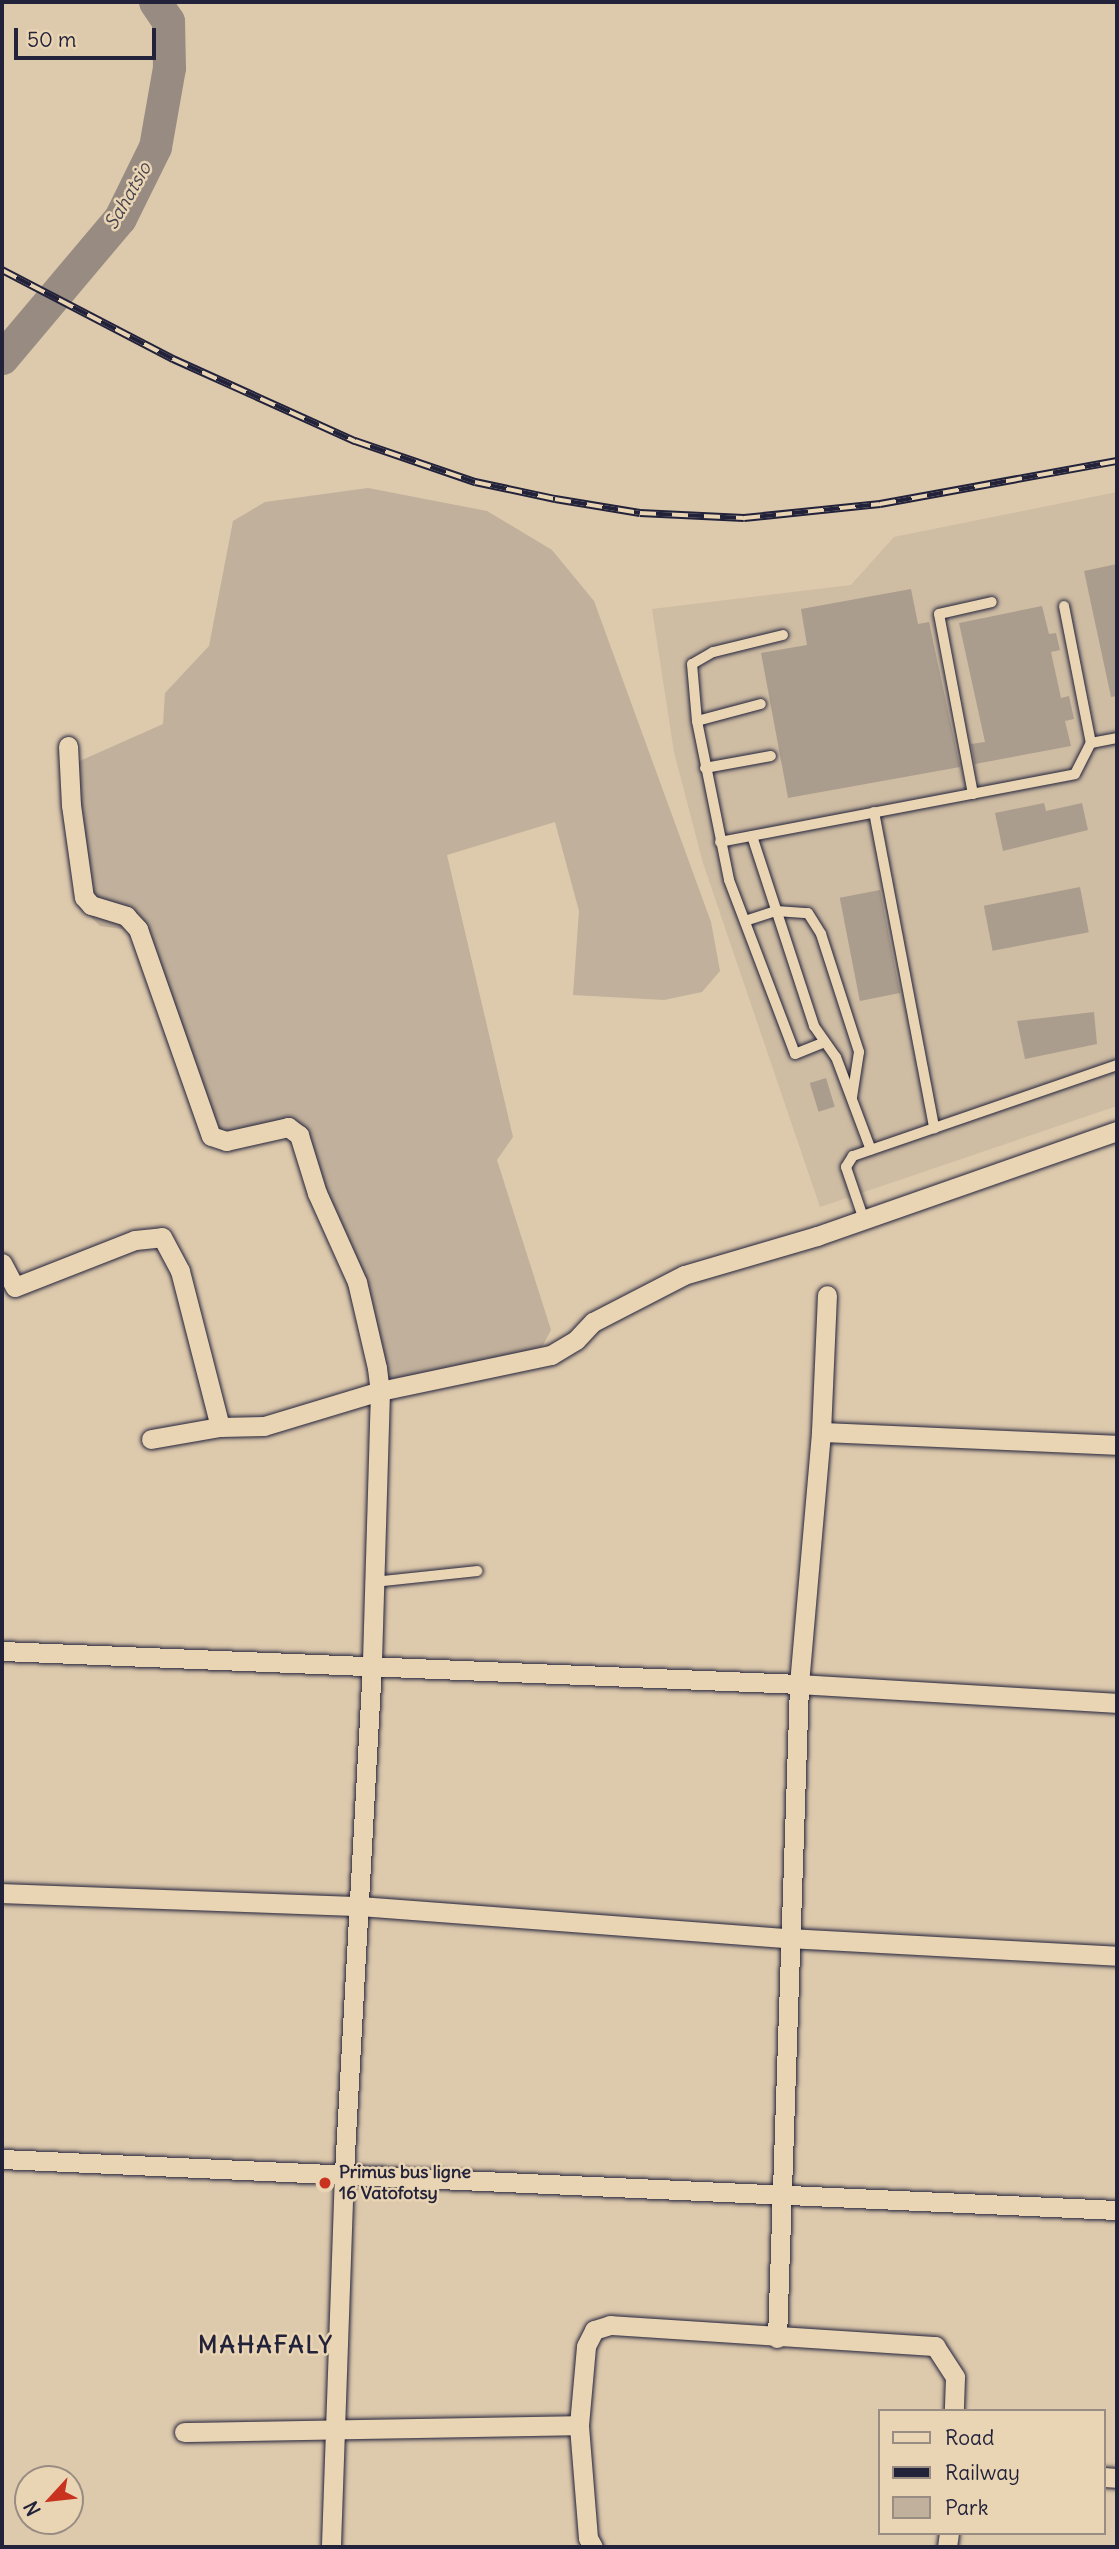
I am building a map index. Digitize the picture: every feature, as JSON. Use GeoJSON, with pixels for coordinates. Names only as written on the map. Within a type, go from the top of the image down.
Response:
{"type":"FeatureCollection","features":[{"type":"Feature","properties":{"kind":"street"},"geometry":{"type":"LineString","coordinates":[[68,746],[71,805],[84,897],[91,905],[126,916],[138,929],[211,1136],[226,1141],[288,1127],[299,1135],[317,1194],[357,1282],[380,1391],[372,1665],[344,2172],[331,2547]]}},
{"type":"Feature","properties":{"kind":"street"},"geometry":{"type":"LineString","coordinates":[[151,1439],[220,1427],[264,1426],[380,1391],[551,1354],[576,1340],[593,1322],[684,1275],[864,1220],[1117,1131]]}},
{"type":"Feature","properties":{"kind":"street"},"geometry":{"type":"LineString","coordinates":[[2,1263],[15,1287],[135,1240],[154,1237],[168,1242],[180,1271],[220,1427]]}},
{"type":"Feature","properties":{"kind":"street"},"geometry":{"type":"LineString","coordinates":[[777,2338],[784,2198],[788,1938],[799,1684],[821,1432],[827,1295]]}},
{"type":"Feature","properties":{"kind":"street"},"geometry":{"type":"LineString","coordinates":[[821,1432],[1117,1445]]}},
{"type":"Feature","properties":{"kind":"street"},"geometry":{"type":"LineString","coordinates":[[2,1651],[799,1684],[1117,1703]]}},
{"type":"Feature","properties":{"kind":"street"},"geometry":{"type":"LineString","coordinates":[[2,1894],[359,1906],[788,1938],[1117,1956]]}},
{"type":"Feature","properties":{"kind":"street"},"geometry":{"type":"LineString","coordinates":[[2,2159],[344,2172],[784,2198],[1117,2210]]}},
{"type":"Feature","properties":{"kind":"street"},"geometry":{"type":"LineString","coordinates":[[593,2547],[587,2538],[579,2425],[586,2346],[594,2330],[610,2325],[777,2338],[935,2346],[955,2377],[954,2409]]}},
{"type":"Feature","properties":{"kind":"street"},"geometry":{"type":"LineString","coordinates":[[184,2432],[579,2425]]}},
{"type":"Feature","properties":{"kind":"lane"},"geometry":{"type":"LineString","coordinates":[[973,794],[939,614],[992,602]]}},
{"type":"Feature","properties":{"kind":"lane"},"geometry":{"type":"LineString","coordinates":[[720,842],[1074,774],[1091,743],[1064,606]]}},
{"type":"Feature","properties":{"kind":"lane"},"geometry":{"type":"LineString","coordinates":[[783,635],[713,652],[692,664],[697,721],[720,842],[745,921],[796,1054],[825,1042]]}},
{"type":"Feature","properties":{"kind":"lane"},"geometry":{"type":"LineString","coordinates":[[697,721],[761,704]]}},
{"type":"Feature","properties":{"kind":"lane"},"geometry":{"type":"LineString","coordinates":[[1091,743],[1117,738]]}},
{"type":"Feature","properties":{"kind":"lane"},"geometry":{"type":"LineString","coordinates":[[705,768],[771,756]]}},
{"type":"Feature","properties":{"kind":"lane"},"geometry":{"type":"LineString","coordinates":[[874,812],[934,1128]]}},
{"type":"Feature","properties":{"kind":"lane"},"geometry":{"type":"LineString","coordinates":[[752,836],[814,1026],[825,1042],[851,1098],[871,1150]]}},
{"type":"Feature","properties":{"kind":"lane"},"geometry":{"type":"LineString","coordinates":[[745,921],[776,911],[808,914],[821,934],[859,1052],[851,1098]]}},
{"type":"Feature","properties":{"kind":"lane"},"geometry":{"type":"LineString","coordinates":[[864,1220],[846,1167],[853,1156],[1117,1065]]}},
{"type":"Feature","properties":{"kind":"lane"},"geometry":{"type":"LineString","coordinates":[[374,1582],[477,1571]]}},
{"type":"Feature","properties":{"kind":"shaded area"},"geometry":{"type":"Polygon","coordinates":[[[1117,492],[1117,1106],[820,1207],[703,863],[674,752],[652,609],[851,585],[894,537],[1117,492]]]}},
{"type":"Feature","properties":{"kind":"green space"},"geometry":{"type":"Polygon","coordinates":[[[368,488],[487,511],[552,550],[594,601],[711,922],[720,971],[702,992],[664,1000],[573,995],[579,911],[555,822],[447,855],[513,1137],[497,1160],[551,1330],[542,1347],[379,1389],[300,1132],[221,1150],[204,1138],[136,931],[100,926],[87,913],[73,764],[163,724],[165,693],[209,646],[233,521],[265,502],[368,488]]]}},
{"type":"Feature","properties":{"kind":"building"},"geometry":{"type":"Polygon","coordinates":[[[1117,564],[1117,696],[1111,697],[1084,571],[1117,564]]]}},
{"type":"Feature","properties":{"kind":"building"},"geometry":{"type":"Polygon","coordinates":[[[911,589],[918,624],[929,622],[960,767],[788,798],[761,653],[807,645],[801,609],[911,589]]]}},
{"type":"Feature","properties":{"kind":"building"},"geometry":{"type":"Polygon","coordinates":[[[1042,606],[1049,634],[1056,633],[1060,650],[1051,652],[1061,698],[1069,696],[1074,719],[1065,721],[1071,746],[975,764],[971,744],[985,742],[959,623],[1042,606]]]}},
{"type":"Feature","properties":{"kind":"building"},"geometry":{"type":"Polygon","coordinates":[[[1044,803],[1046,811],[1082,803],[1088,830],[1003,851],[995,813],[1044,803]]]}},
{"type":"Feature","properties":{"kind":"building"},"geometry":{"type":"Polygon","coordinates":[[[1080,887],[1089,932],[993,951],[984,906],[1080,887]]]}},
{"type":"Feature","properties":{"kind":"building"},"geometry":{"type":"Polygon","coordinates":[[[880,890],[900,993],[860,1001],[840,898],[880,890]]]}},
{"type":"Feature","properties":{"kind":"building"},"geometry":{"type":"Polygon","coordinates":[[[1094,1012],[1097,1044],[1025,1059],[1017,1021],[1094,1012]]]}},
{"type":"Feature","properties":{"kind":"building"},"geometry":{"type":"Polygon","coordinates":[[[826,1078],[835,1107],[819,1112],[810,1083],[826,1078]]]}},
{"type":"Feature","properties":{"kind":"waterway","name":"Sahatsio"},"geometry":{"type":"LineString","coordinates":[[2,358],[120,218],[155,147],[169,68],[168,21],[155,2]]}},
{"type":"Feature","properties":{"kind":"railway"},"geometry":{"type":"LineString","coordinates":[[2,270],[173,359],[355,441],[475,482],[555,499],[640,513],[744,518],[880,504],[1117,461]]}},
{"type":"Feature","properties":{"kind":"place","name":"Primus bus ligne 16 Vatofotsy"},"geometry":{"type":"Point","coordinates":[325,2183]}},
{"type":"Feature","properties":{"kind":"district","name":"MAHAFALY"},"geometry":{"type":"Point","coordinates":[266,2345]}}]}
